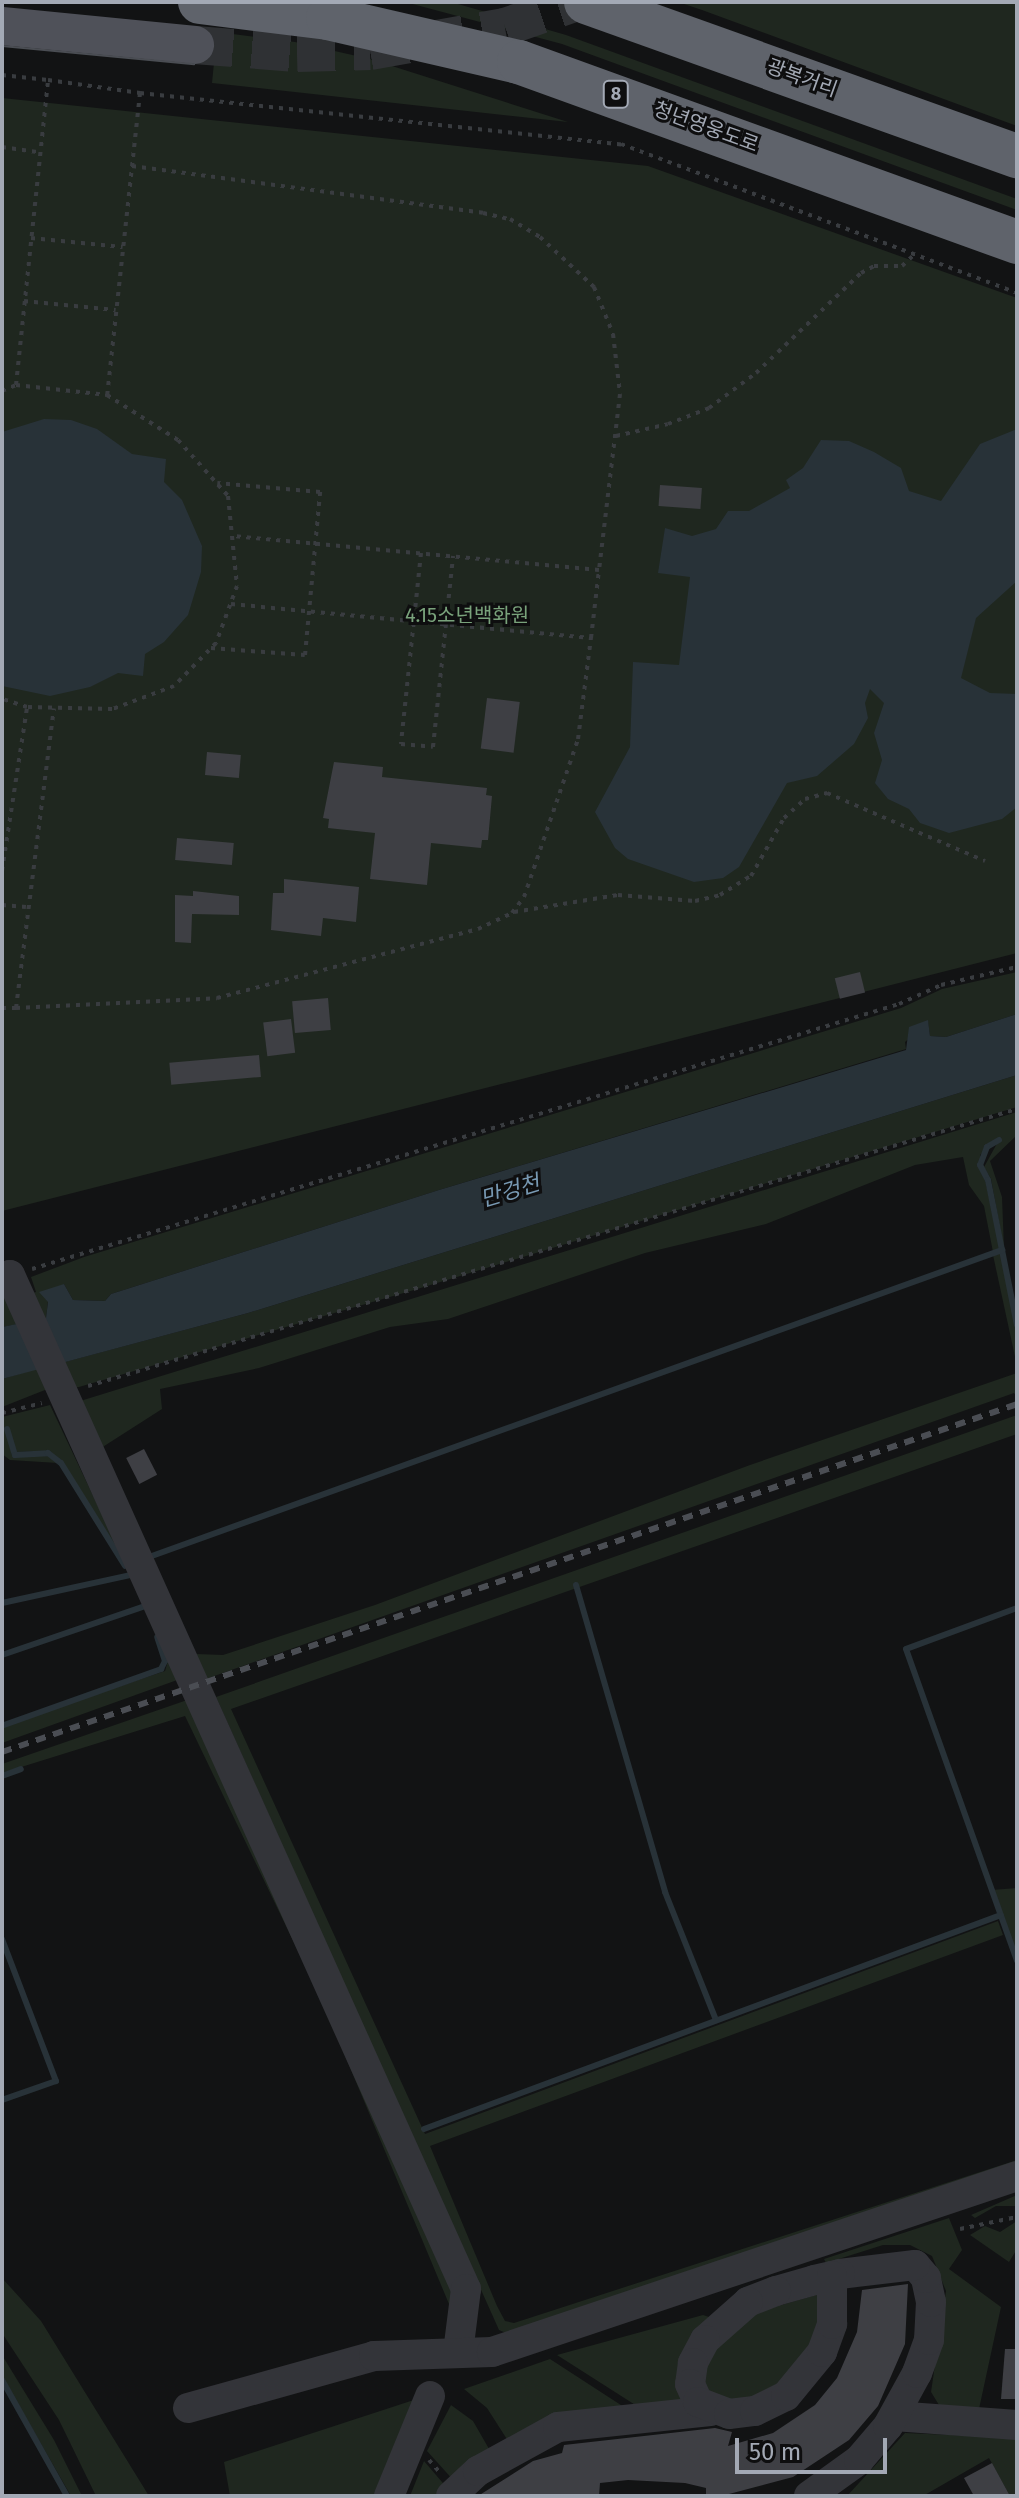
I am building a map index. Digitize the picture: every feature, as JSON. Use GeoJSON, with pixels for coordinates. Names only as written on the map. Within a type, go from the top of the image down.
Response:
{"type":"FeatureCollection","features":[{"type":"Feature","properties":{"kind":"highway","name":"청년영웅도로"},"geometry":{"type":"LineString","coordinates":[[200,2],[328,18],[519,62],[1017,242]]}},
{"type":"Feature","properties":{"kind":"highway","name":"광복거리"},"geometry":{"type":"LineString","coordinates":[[586,2],[1017,156]]}},
{"type":"Feature","properties":{"kind":"main road"},"geometry":{"type":"LineString","coordinates":[[2,26],[195,45]]}},
{"type":"Feature","properties":{"kind":"street"},"geometry":{"type":"LineString","coordinates":[[9,1283],[466,2289],[458,2352]]}},
{"type":"Feature","properties":{"kind":"street"},"geometry":{"type":"LineString","coordinates":[[188,2408],[374,2356],[492,2352],[1017,2176]]}},
{"type":"Feature","properties":{"kind":"street"},"geometry":{"type":"LineString","coordinates":[[710,2411],[691,2393],[693,2363],[725,2318],[748,2302],[832,2276],[908,2263],[926,2278],[929,2340],[894,2416],[859,2460],[809,2496]]}},
{"type":"Feature","properties":{"kind":"street"},"geometry":{"type":"LineString","coordinates":[[454,2494],[478,2471],[558,2427],[710,2411],[755,2411],[786,2396],[803,2379],[832,2324],[832,2276]]}},
{"type":"Feature","properties":{"kind":"street"},"geometry":{"type":"LineString","coordinates":[[389,2496],[430,2396]]}},
{"type":"Feature","properties":{"kind":"street"},"geometry":{"type":"LineString","coordinates":[[894,2416],[1017,2425]]}},
{"type":"Feature","properties":{"kind":"path"},"geometry":{"type":"LineString","coordinates":[[2,75],[140,93],[621,144],[1017,293]]}},
{"type":"Feature","properties":{"kind":"path"},"geometry":{"type":"LineString","coordinates":[[16,385],[48,80]]}},
{"type":"Feature","properties":{"kind":"path"},"geometry":{"type":"LineString","coordinates":[[107,395],[140,93]]}},
{"type":"Feature","properties":{"kind":"path"},"geometry":{"type":"LineString","coordinates":[[2,147],[40,152]]}},
{"type":"Feature","properties":{"kind":"path"},"geometry":{"type":"LineString","coordinates":[[132,166],[510,219],[550,245],[605,304],[620,394],[578,739],[524,897],[512,913]]}},
{"type":"Feature","properties":{"kind":"path"},"geometry":{"type":"LineString","coordinates":[[31,238],[123,247]]}},
{"type":"Feature","properties":{"kind":"path"},"geometry":{"type":"LineString","coordinates":[[616,436],[709,408],[756,373],[861,273],[874,266],[902,266],[914,255]]}},
{"type":"Feature","properties":{"kind":"path"},"geometry":{"type":"LineString","coordinates":[[24,301],[116,310]]}},
{"type":"Feature","properties":{"kind":"path"},"geometry":{"type":"LineString","coordinates":[[2,391],[16,385],[107,395],[178,440],[228,496],[237,586],[211,648],[174,686],[112,709],[27,707],[2,699]]}},
{"type":"Feature","properties":{"kind":"path"},"geometry":{"type":"LineString","coordinates":[[211,648],[305,655],[320,492],[217,483]]}},
{"type":"Feature","properties":{"kind":"path"},"geometry":{"type":"LineString","coordinates":[[234,536],[599,570]]}},
{"type":"Feature","properties":{"kind":"path"},"geometry":{"type":"LineString","coordinates":[[421,553],[401,744],[433,747],[453,556]]}},
{"type":"Feature","properties":{"kind":"path"},"geometry":{"type":"LineString","coordinates":[[231,604],[591,638]]}},
{"type":"Feature","properties":{"kind":"path"},"geometry":{"type":"LineString","coordinates":[[2,871],[27,707]]}},
{"type":"Feature","properties":{"kind":"path"},"geometry":{"type":"LineString","coordinates":[[16,1008],[26,907],[54,708]]}},
{"type":"Feature","properties":{"kind":"path"},"geometry":{"type":"LineString","coordinates":[[2,1008],[217,998],[478,929],[512,913],[603,897],[695,901],[720,895],[751,876],[784,818],[805,799],[827,793],[985,861]]}},
{"type":"Feature","properties":{"kind":"path"},"geometry":{"type":"LineString","coordinates":[[2,905],[26,907]]}},
{"type":"Feature","properties":{"kind":"path"},"geometry":{"type":"LineString","coordinates":[[56,1261],[899,1004],[941,985],[1017,967]]}},
{"type":"Feature","properties":{"kind":"path"},"geometry":{"type":"LineString","coordinates":[[80,1389],[1017,1109]]}},
{"type":"Feature","properties":{"kind":"path"},"geometry":{"type":"LineString","coordinates":[[960,2229],[1017,2217]]}},
{"type":"Feature","properties":{"kind":"path"},"geometry":{"type":"LineString","coordinates":[[411,2439],[454,2494]]}},
{"type":"Feature","properties":{"kind":"green space"},"geometry":{"type":"Polygon","coordinates":[[[405,2],[451,2],[566,35],[1017,199],[1017,210],[562,44],[405,2]]]}},
{"type":"Feature","properties":{"kind":"green space"},"geometry":{"type":"Polygon","coordinates":[[[678,2],[1017,2],[1017,126],[702,10],[678,2]]]}},
{"type":"Feature","properties":{"kind":"green space"},"geometry":{"type":"Polygon","coordinates":[[[217,32],[295,42],[370,59],[568,122],[212,83],[217,32]]]}},
{"type":"Feature","properties":{"kind":"green space","name":"4.15소년백화원"},"geometry":{"type":"Polygon","coordinates":[[[2,98],[648,166],[1017,298],[1017,953],[2,1211],[2,98]]]}},
{"type":"Feature","properties":{"kind":"green space"},"geometry":{"type":"Polygon","coordinates":[[[1017,972],[1017,1014],[946,1037],[930,1036],[928,1022],[905,1042],[906,1049],[439,1190],[111,1294],[105,1301],[73,1300],[64,1284],[48,1301],[46,1319],[2,1327],[2,1293],[6,1301],[36,1292],[31,1277],[84,1257],[901,1008],[942,989],[1017,972]]]}},
{"type":"Feature","properties":{"kind":"green space"},"geometry":{"type":"Polygon","coordinates":[[[1017,1075],[1017,1107],[414,1290],[79,1387],[73,1388],[61,1363],[248,1313],[1017,1075]]]}},
{"type":"Feature","properties":{"kind":"green space"},"geometry":{"type":"Polygon","coordinates":[[[1017,1112],[1017,1135],[990,1161],[1002,1197],[1004,1248],[991,1179],[984,1167],[1000,1138],[980,1155],[1000,1250],[993,1252],[984,1206],[969,1185],[963,1157],[915,1165],[766,1224],[645,1253],[448,1319],[390,1327],[259,1368],[160,1389],[162,1409],[98,1450],[77,1402],[1017,1112]]]}},
{"type":"Feature","properties":{"kind":"green space"},"geometry":{"type":"Polygon","coordinates":[[[1001,1253],[1017,1333],[1017,1366],[993,1255],[1001,1253]]]}},
{"type":"Feature","properties":{"kind":"green space"},"geometry":{"type":"Polygon","coordinates":[[[42,1367],[50,1388],[2,1407],[2,1379],[42,1367]]]}},
{"type":"Feature","properties":{"kind":"green space"},"geometry":{"type":"Polygon","coordinates":[[[1017,1373],[1017,1397],[1014,1393],[203,1680],[196,1654],[223,1655],[375,1605],[750,1465],[1017,1373]]]}},
{"type":"Feature","properties":{"kind":"green space"},"geometry":{"type":"Polygon","coordinates":[[[50,1405],[180,1679],[2,1743],[2,1726],[165,1671],[168,1661],[130,1575],[61,1461],[49,1451],[16,1452],[7,1429],[12,1455],[46,1455],[58,1463],[10,1460],[2,1454],[2,1417],[50,1405]]]}},
{"type":"Feature","properties":{"kind":"green space"},"geometry":{"type":"Polygon","coordinates":[[[1017,1415],[1017,1434],[231,1709],[425,2134],[998,1921],[1003,1935],[430,2146],[497,2306],[505,2321],[514,2323],[1017,2160],[1017,2168],[506,2333],[499,2330],[216,1697],[1017,1415]]]}},
{"type":"Feature","properties":{"kind":"green space"},"geometry":{"type":"Polygon","coordinates":[[[193,1698],[468,2322],[467,2347],[323,2003],[185,1716],[2,1773],[2,1764],[193,1698]]]}},
{"type":"Feature","properties":{"kind":"green space"},"geometry":{"type":"Polygon","coordinates":[[[1017,1888],[1017,1958],[992,1890],[1017,1888]]]}},
{"type":"Feature","properties":{"kind":"green space"},"geometry":{"type":"Polygon","coordinates":[[[1017,2195],[1017,2206],[996,2206],[975,2218],[971,2215],[1017,2195]]]}},
{"type":"Feature","properties":{"kind":"green space"},"geometry":{"type":"Polygon","coordinates":[[[949,2218],[962,2250],[949,2269],[1001,2307],[979,2409],[939,2405],[931,2392],[946,2291],[932,2256],[910,2245],[883,2245],[826,2263],[824,2259],[949,2218]]]}},
{"type":"Feature","properties":{"kind":"green space"},"geometry":{"type":"Polygon","coordinates":[[[1017,2221],[1017,2249],[1009,2262],[970,2235],[985,2226],[1000,2232],[1017,2221]]]}},
{"type":"Feature","properties":{"kind":"green space"},"geometry":{"type":"Polygon","coordinates":[[[2,2278],[41,2321],[149,2496],[96,2496],[59,2420],[2,2333],[2,2278]]]}},
{"type":"Feature","properties":{"kind":"green space"},"geometry":{"type":"Polygon","coordinates":[[[820,2294],[819,2335],[772,2392],[735,2405],[703,2388],[702,2369],[711,2354],[750,2314],[820,2294]]]}},
{"type":"Feature","properties":{"kind":"green space"},"geometry":{"type":"Polygon","coordinates":[[[703,2315],[709,2317],[692,2339],[685,2403],[640,2408],[557,2355],[703,2315]]]}},
{"type":"Feature","properties":{"kind":"green space"},"geometry":{"type":"Polygon","coordinates":[[[2,2355],[54,2440],[82,2496],[71,2496],[2,2376],[2,2355]]]}},
{"type":"Feature","properties":{"kind":"green space"},"geometry":{"type":"Polygon","coordinates":[[[550,2359],[627,2409],[510,2444],[487,2408],[464,2389],[550,2359]]]}},
{"type":"Feature","properties":{"kind":"green space"},"geometry":{"type":"Polygon","coordinates":[[[423,2397],[385,2496],[230,2496],[224,2462],[423,2397]]]}},
{"type":"Feature","properties":{"kind":"green space"},"geometry":{"type":"Polygon","coordinates":[[[451,2405],[473,2421],[492,2454],[455,2482],[427,2451],[451,2405]]]}},
{"type":"Feature","properties":{"kind":"green space"},"geometry":{"type":"Polygon","coordinates":[[[905,2433],[1017,2438],[1017,2496],[1010,2496],[989,2458],[923,2496],[847,2496],[905,2433]]]}},
{"type":"Feature","properties":{"kind":"green space"},"geometry":{"type":"Polygon","coordinates":[[[424,2461],[448,2489],[442,2496],[410,2496],[424,2461]]]}},
{"type":"Feature","properties":{"kind":"water"},"geometry":{"type":"Polygon","coordinates":[[[44,419],[71,420],[97,429],[132,454],[166,459],[164,482],[182,500],[202,546],[201,572],[188,615],[164,642],[145,654],[143,676],[118,673],[90,687],[50,696],[2,686],[2,432],[44,419]]]}},
{"type":"Feature","properties":{"kind":"water"},"geometry":{"type":"Polygon","coordinates":[[[1017,429],[1017,581],[976,618],[961,678],[990,693],[1017,694],[1017,807],[1002,819],[949,833],[920,823],[909,809],[888,799],[875,783],[882,760],[874,733],[884,703],[870,689],[865,703],[868,718],[854,744],[817,776],[787,783],[739,867],[723,878],[694,882],[628,859],[615,848],[595,812],[630,747],[633,662],[679,665],[690,577],[658,573],[665,528],[692,536],[716,529],[728,511],[749,511],[790,488],[786,480],[803,468],[821,440],[849,441],[874,452],[901,468],[909,491],[941,501],[980,444],[1017,429]]]}},
{"type":"Feature","properties":{"kind":"water","name":"만겅천"},"geometry":{"type":"Polygon","coordinates":[[[1017,1014],[1017,1075],[248,1313],[2,1379],[2,1327],[46,1318],[48,1302],[39,1292],[64,1284],[73,1300],[105,1301],[111,1294],[439,1190],[906,1050],[909,1027],[928,1020],[930,1036],[946,1037],[1017,1014]]]}},
{"type":"Feature","properties":{"kind":"building"},"geometry":{"type":"Polygon","coordinates":[[[660,485],[702,488],[700,509],[659,506],[660,485]]]}},
{"type":"Feature","properties":{"kind":"building"},"geometry":{"type":"Polygon","coordinates":[[[487,698],[520,702],[514,753],[481,749],[487,698]]]}},
{"type":"Feature","properties":{"kind":"building"},"geometry":{"type":"Polygon","coordinates":[[[207,752],[241,755],[239,778],[205,775],[207,752]]]}},
{"type":"Feature","properties":{"kind":"building"},"geometry":{"type":"Polygon","coordinates":[[[334,762],[383,767],[382,777],[487,788],[486,795],[492,796],[488,840],[482,840],[481,848],[431,843],[427,885],[370,879],[375,833],[328,828],[329,819],[323,818],[334,762]]]}},
{"type":"Feature","properties":{"kind":"building"},"geometry":{"type":"Polygon","coordinates":[[[177,838],[234,843],[232,865],[175,860],[177,838]]]}},
{"type":"Feature","properties":{"kind":"building"},"geometry":{"type":"Polygon","coordinates":[[[284,879],[359,887],[356,922],[323,918],[321,936],[271,930],[273,893],[284,893],[284,879]]]}},
{"type":"Feature","properties":{"kind":"building"},"geometry":{"type":"Polygon","coordinates":[[[193,891],[239,896],[239,915],[192,914],[191,943],[175,942],[175,895],[193,896],[193,891]]]}},
{"type":"Feature","properties":{"kind":"building"},"geometry":{"type":"Polygon","coordinates":[[[860,972],[865,992],[840,999],[835,978],[860,972]]]}},
{"type":"Feature","properties":{"kind":"building"},"geometry":{"type":"Polygon","coordinates":[[[328,998],[331,1030],[295,1033],[292,1001],[328,998]]]}},
{"type":"Feature","properties":{"kind":"building"},"geometry":{"type":"Polygon","coordinates":[[[291,1019],[295,1053],[267,1056],[263,1022],[291,1019]]]}},
{"type":"Feature","properties":{"kind":"building"},"geometry":{"type":"Polygon","coordinates":[[[259,1055],[261,1077],[171,1085],[169,1063],[259,1055]]]}},
{"type":"Feature","properties":{"kind":"building"},"geometry":{"type":"Polygon","coordinates":[[[144,1449],[157,1475],[139,1484],[126,1458],[144,1449]]]}},
{"type":"Feature","properties":{"kind":"building"},"geometry":{"type":"Polygon","coordinates":[[[908,2284],[905,2344],[878,2406],[849,2440],[793,2477],[729,2494],[706,2495],[706,2488],[685,2483],[628,2480],[600,2483],[599,2496],[478,2496],[533,2461],[562,2453],[564,2445],[715,2428],[732,2432],[728,2446],[773,2433],[815,2405],[837,2378],[857,2332],[862,2290],[908,2284]]]}},
{"type":"Feature","properties":{"kind":"building"},"geometry":{"type":"Polygon","coordinates":[[[1005,2349],[1017,2349],[1017,2399],[1001,2399],[1005,2349]]]}},
{"type":"Feature","properties":{"kind":"building"},"geometry":{"type":"Polygon","coordinates":[[[992,2463],[1010,2496],[974,2496],[964,2478],[992,2463]]]}},
{"type":"Feature","properties":{"kind":"waterway"},"geometry":{"type":"LineString","coordinates":[[999,1140],[987,1147],[980,1165],[988,1180],[1017,1325]]}},
{"type":"Feature","properties":{"kind":"waterway"},"geometry":{"type":"LineString","coordinates":[[149,1557],[1002,1250]]}},
{"type":"Feature","properties":{"kind":"waterway"},"geometry":{"type":"LineString","coordinates":[[7,1429],[15,1455],[48,1453],[61,1463],[125,1566]]}},
{"type":"Feature","properties":{"kind":"waterway"},"geometry":{"type":"LineString","coordinates":[[2,1603],[130,1575]]}},
{"type":"Feature","properties":{"kind":"waterway"},"geometry":{"type":"LineString","coordinates":[[576,1585],[665,1892],[716,2020]]}},
{"type":"Feature","properties":{"kind":"waterway"},"geometry":{"type":"LineString","coordinates":[[2,1655],[145,1606]]}},
{"type":"Feature","properties":{"kind":"waterway"},"geometry":{"type":"LineString","coordinates":[[1017,1608],[906,1649],[1017,1961]]}},
{"type":"Feature","properties":{"kind":"waterway"},"geometry":{"type":"LineString","coordinates":[[4,1725],[161,1669],[165,1661],[157,1637]]}},
{"type":"Feature","properties":{"kind":"waterway"},"geometry":{"type":"LineString","coordinates":[[2,1776],[21,1769]]}},
{"type":"Feature","properties":{"kind":"waterway"},"geometry":{"type":"LineString","coordinates":[[424,2129],[1001,1915]]}},
{"type":"Feature","properties":{"kind":"waterway"},"geometry":{"type":"LineString","coordinates":[[2,1939],[56,2081],[2,2100]]}},
{"type":"Feature","properties":{"kind":"waterway"},"geometry":{"type":"LineString","coordinates":[[2,2380],[67,2496]]}},
{"type":"Feature","properties":{"kind":"tunnel"},"geometry":{"type":"LineString","coordinates":[[195,45],[297,53],[370,51],[505,27],[577,2]]}},
{"type":"Feature","properties":{"kind":"tram line"},"geometry":{"type":"LineString","coordinates":[[2,46],[194,64]]}},
{"type":"Feature","properties":{"kind":"railway"},"geometry":{"type":"LineString","coordinates":[[2,1752],[1017,1404]]}}]}
